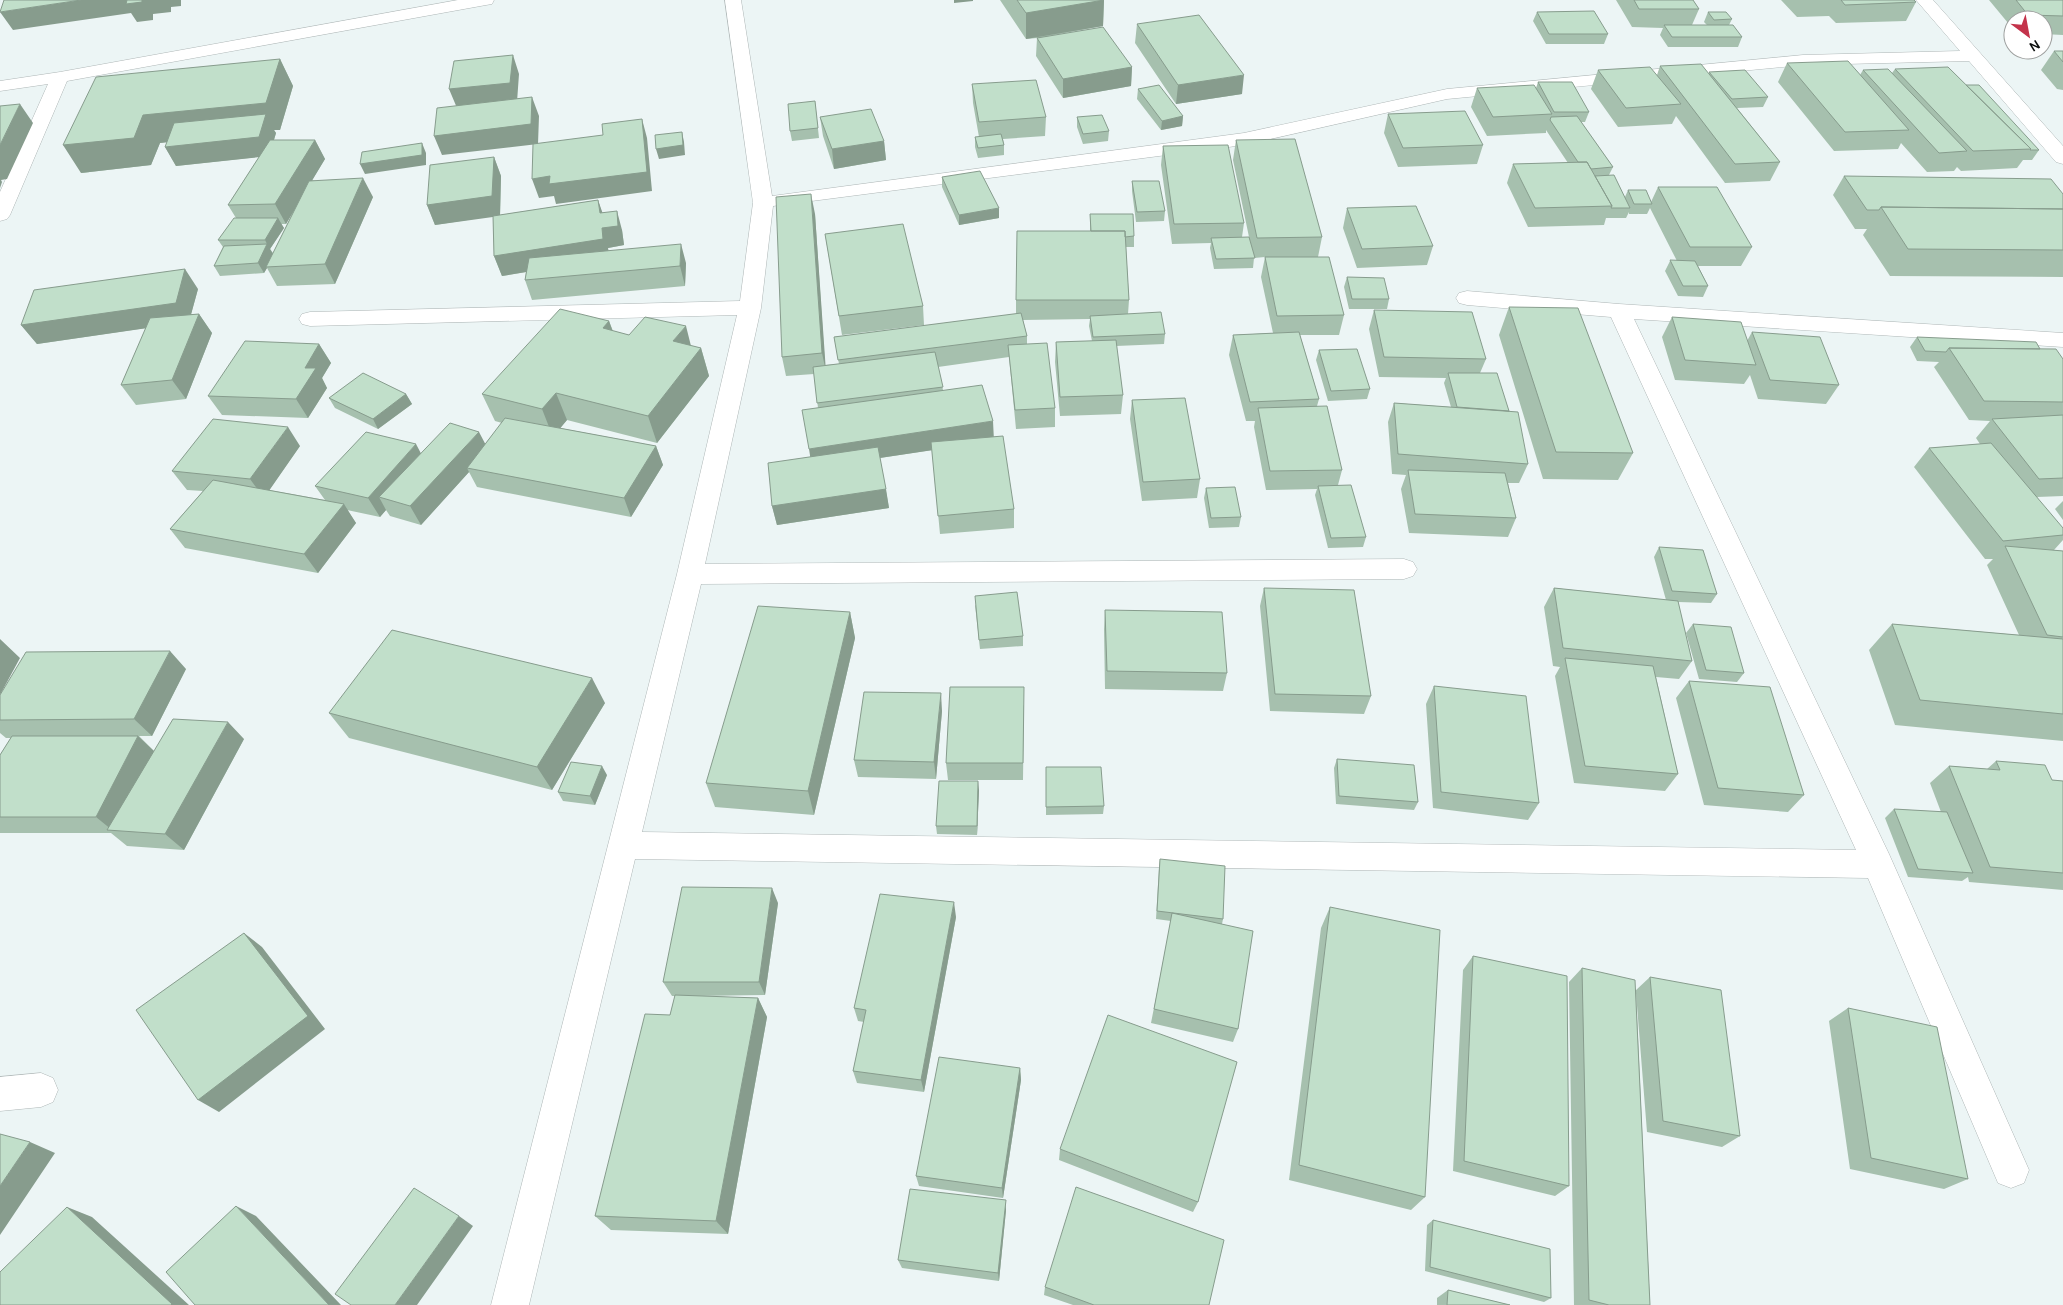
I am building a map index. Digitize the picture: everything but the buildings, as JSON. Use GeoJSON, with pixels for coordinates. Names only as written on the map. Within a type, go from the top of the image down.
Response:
{"type":"FeatureCollection","features":[{"type":"Feature","properties":{"kind":"street"},"geometry":{"type":"LineString","coordinates":[[0,86],[60,77],[486,0]]}},
{"type":"Feature","properties":{"kind":"street"},"geometry":{"type":"LineString","coordinates":[[519,1303],[624,845],[690,574],[750,308],[763,203],[733,0]]}},
{"type":"Feature","properties":{"kind":"street"},"geometry":{"type":"LineString","coordinates":[[1924,0],[2063,158]]}},
{"type":"Feature","properties":{"kind":"street"},"geometry":{"type":"LineString","coordinates":[[763,203],[1244,140],[1447,94],[1803,60],[1973,56]]}},
{"type":"Feature","properties":{"kind":"street"},"geometry":{"type":"LineString","coordinates":[[0,215],[60,77]]}},
{"type":"Feature","properties":{"kind":"street"},"geometry":{"type":"LineString","coordinates":[[1467,298],[1619,311],[2063,340]]}},
{"type":"Feature","properties":{"kind":"street"},"geometry":{"type":"LineString","coordinates":[[310,319],[750,308]]}},
{"type":"Feature","properties":{"kind":"street"},"geometry":{"type":"LineString","coordinates":[[1619,311],[1878,864],[2011,1170]]}},
{"type":"Feature","properties":{"kind":"street"},"geometry":{"type":"LineString","coordinates":[[690,574],[1404,568]]}},
{"type":"Feature","properties":{"kind":"street"},"geometry":{"type":"LineString","coordinates":[[624,845],[1878,864]]}},
{"type":"Feature","properties":{"kind":"street"},"geometry":{"type":"LineString","coordinates":[[0,1094],[41,1090]]}}]}
